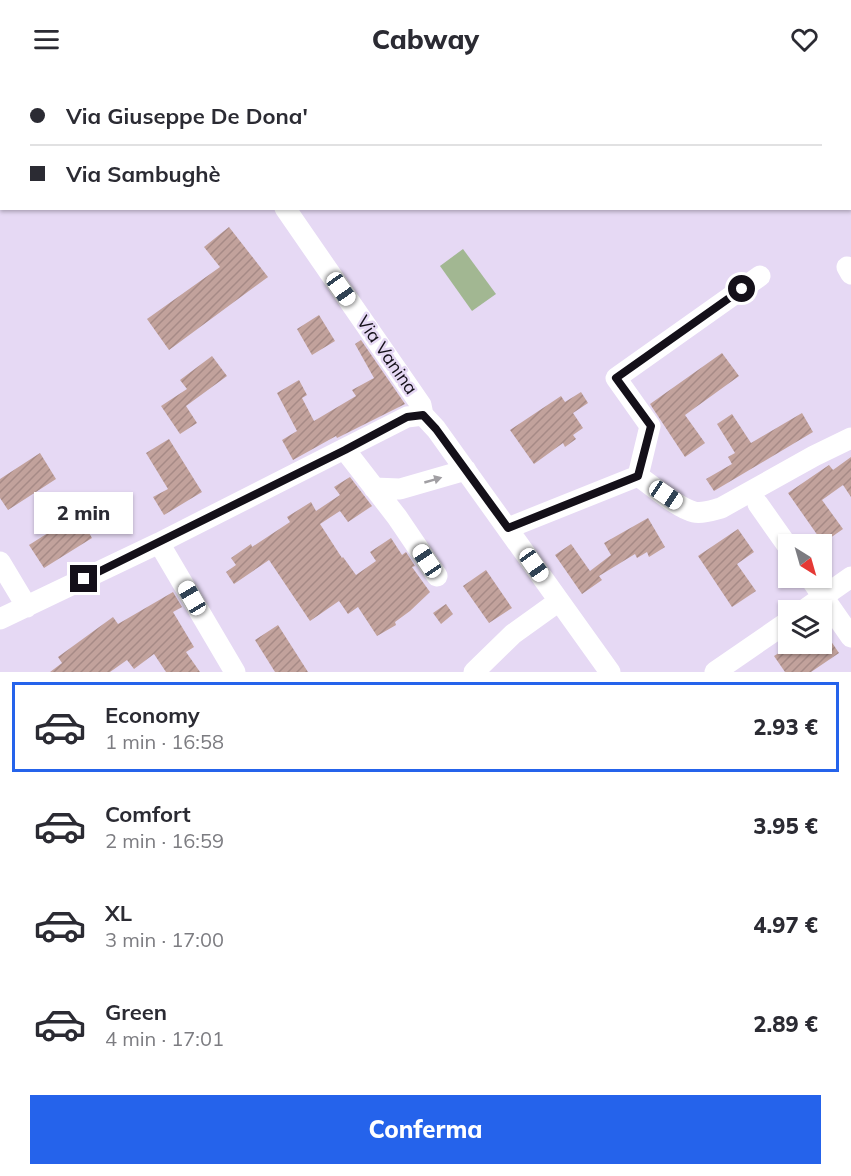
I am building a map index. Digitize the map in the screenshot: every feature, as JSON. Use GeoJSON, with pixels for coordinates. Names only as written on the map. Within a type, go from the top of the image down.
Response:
{"type":"FeatureCollection","features":[{"type":"Feature","properties":{"kind":"street","name":"Via Vanina"},"geometry":{"type":"LineString","coordinates":[[286,210],[421,405],[423,415],[466,470],[610,672]]}},
{"type":"Feature","properties":{"kind":"street"},"geometry":{"type":"LineString","coordinates":[[638,476],[651,426],[616,378],[760,276]]}},
{"type":"Feature","properties":{"kind":"street"},"geometry":{"type":"LineString","coordinates":[[0,619],[159,543],[407,417],[423,415]]}},
{"type":"Feature","properties":{"kind":"street"},"geometry":{"type":"LineString","coordinates":[[638,476],[693,512],[706,512],[721,508],[851,438]]}},
{"type":"Feature","properties":{"kind":"street"},"geometry":{"type":"LineString","coordinates":[[345,450],[396,516],[437,576]]}},
{"type":"Feature","properties":{"kind":"street"},"geometry":{"type":"LineString","coordinates":[[374,488],[400,489],[466,470]]}},
{"type":"Feature","properties":{"kind":"street"},"geometry":{"type":"LineString","coordinates":[[508,528],[638,476]]}},
{"type":"Feature","properties":{"kind":"street"},"geometry":{"type":"LineString","coordinates":[[758,504],[779,534]]}},
{"type":"Feature","properties":{"kind":"street"},"geometry":{"type":"LineString","coordinates":[[159,543],[235,672]]}},
{"type":"Feature","properties":{"kind":"street"},"geometry":{"type":"LineString","coordinates":[[0,562],[27,607]]}},
{"type":"Feature","properties":{"kind":"street"},"geometry":{"type":"LineString","coordinates":[[819,600],[851,578]]}},
{"type":"Feature","properties":{"kind":"street"},"geometry":{"type":"LineString","coordinates":[[817,588],[851,637]]}},
{"type":"Feature","properties":{"kind":"street"},"geometry":{"type":"LineString","coordinates":[[474,672],[513,634],[559,601]]}},
{"type":"Feature","properties":{"kind":"street"},"geometry":{"type":"LineString","coordinates":[[715,672],[778,629]]}},
{"type":"Feature","properties":{"kind":"green space"},"geometry":{"type":"Polygon","coordinates":[[[463,249],[496,294],[472,311],[440,266],[463,249]]]}},
{"type":"Feature","properties":{"kind":"building"},"geometry":{"type":"Polygon","coordinates":[[[229,227],[268,277],[169,350],[147,319],[220,267],[204,247],[229,227]]]}},
{"type":"Feature","properties":{"kind":"building"},"geometry":{"type":"Polygon","coordinates":[[[319,315],[335,341],[312,355],[297,329],[319,315]]]}},
{"type":"Feature","properties":{"kind":"building"},"geometry":{"type":"Polygon","coordinates":[[[361,340],[405,404],[337,438],[336,436],[293,460],[282,440],[297,431],[277,393],[299,380],[307,395],[302,398],[314,421],[356,396],[352,390],[374,378],[355,344],[361,340]]]}},
{"type":"Feature","properties":{"kind":"building"},"geometry":{"type":"Polygon","coordinates":[[[722,353],[739,376],[685,415],[705,443],[685,457],[650,404],[722,353]]]}},
{"type":"Feature","properties":{"kind":"building"},"geometry":{"type":"Polygon","coordinates":[[[212,356],[227,376],[186,406],[197,423],[180,434],[161,406],[187,389],[180,380],[212,356]]]}},
{"type":"Feature","properties":{"kind":"building"},"geometry":{"type":"Polygon","coordinates":[[[581,392],[588,403],[573,413],[583,428],[573,435],[576,439],[565,447],[563,443],[534,464],[510,430],[561,396],[565,402],[581,392]]]}},
{"type":"Feature","properties":{"kind":"building"},"geometry":{"type":"Polygon","coordinates":[[[802,413],[813,432],[714,491],[706,479],[732,464],[728,457],[735,453],[717,424],[732,414],[751,443],[802,413]]]}},
{"type":"Feature","properties":{"kind":"building"},"geometry":{"type":"Polygon","coordinates":[[[169,439],[202,492],[164,515],[153,497],[168,489],[146,453],[169,439]]]}},
{"type":"Feature","properties":{"kind":"building"},"geometry":{"type":"Polygon","coordinates":[[[40,453],[56,479],[8,510],[0,498],[0,479],[40,453]]]}},
{"type":"Feature","properties":{"kind":"building"},"geometry":{"type":"Polygon","coordinates":[[[851,457],[851,497],[843,485],[822,500],[843,529],[832,537],[832,534],[817,534],[788,493],[829,465],[833,470],[851,457]]]}},
{"type":"Feature","properties":{"kind":"building"},"geometry":{"type":"Polygon","coordinates":[[[350,477],[372,506],[348,522],[340,511],[320,524],[342,558],[356,575],[376,561],[370,552],[391,538],[402,555],[406,552],[415,566],[412,567],[430,592],[395,622],[396,625],[377,636],[358,607],[348,614],[339,601],[310,621],[269,560],[234,584],[226,572],[236,565],[231,558],[290,522],[287,517],[311,502],[316,511],[340,495],[334,487],[350,477]]]}},
{"type":"Feature","properties":{"kind":"building"},"geometry":{"type":"Polygon","coordinates":[[[78,514],[92,538],[44,568],[29,545],[78,514]]]}},
{"type":"Feature","properties":{"kind":"building"},"geometry":{"type":"Polygon","coordinates":[[[648,518],[665,547],[649,557],[647,552],[637,558],[635,554],[599,576],[602,580],[582,594],[555,555],[571,544],[590,571],[611,555],[604,543],[648,518]]]}},
{"type":"Feature","properties":{"kind":"building"},"geometry":{"type":"Polygon","coordinates":[[[738,529],[754,552],[737,564],[756,591],[732,607],[698,556],[738,529]]]}},
{"type":"Feature","properties":{"kind":"building"},"geometry":{"type":"Polygon","coordinates":[[[486,570],[512,608],[489,623],[463,586],[486,570]]]}},
{"type":"Feature","properties":{"kind":"building"},"geometry":{"type":"Polygon","coordinates":[[[173,592],[182,607],[173,612],[194,647],[186,652],[200,672],[166,672],[154,654],[134,669],[127,660],[110,672],[50,672],[62,663],[58,657],[113,617],[118,624],[173,592]]]}},
{"type":"Feature","properties":{"kind":"building"},"geometry":{"type":"Polygon","coordinates":[[[446,604],[453,614],[441,624],[433,613],[446,604]]]}},
{"type":"Feature","properties":{"kind":"building"},"geometry":{"type":"Polygon","coordinates":[[[278,625],[308,672],[275,672],[255,640],[278,625]]]}},
{"type":"Feature","properties":{"kind":"building"},"geometry":{"type":"Polygon","coordinates":[[[832,643],[839,653],[811,672],[785,672],[774,656],[778,653],[832,654],[832,643]]]}},
{"type":"Feature","properties":{"kind":"route"},"geometry":{"type":"LineString","coordinates":[[84,579],[407,417],[423,415],[436,429],[508,528],[638,476],[651,426],[616,378],[742,289]]}}]}
